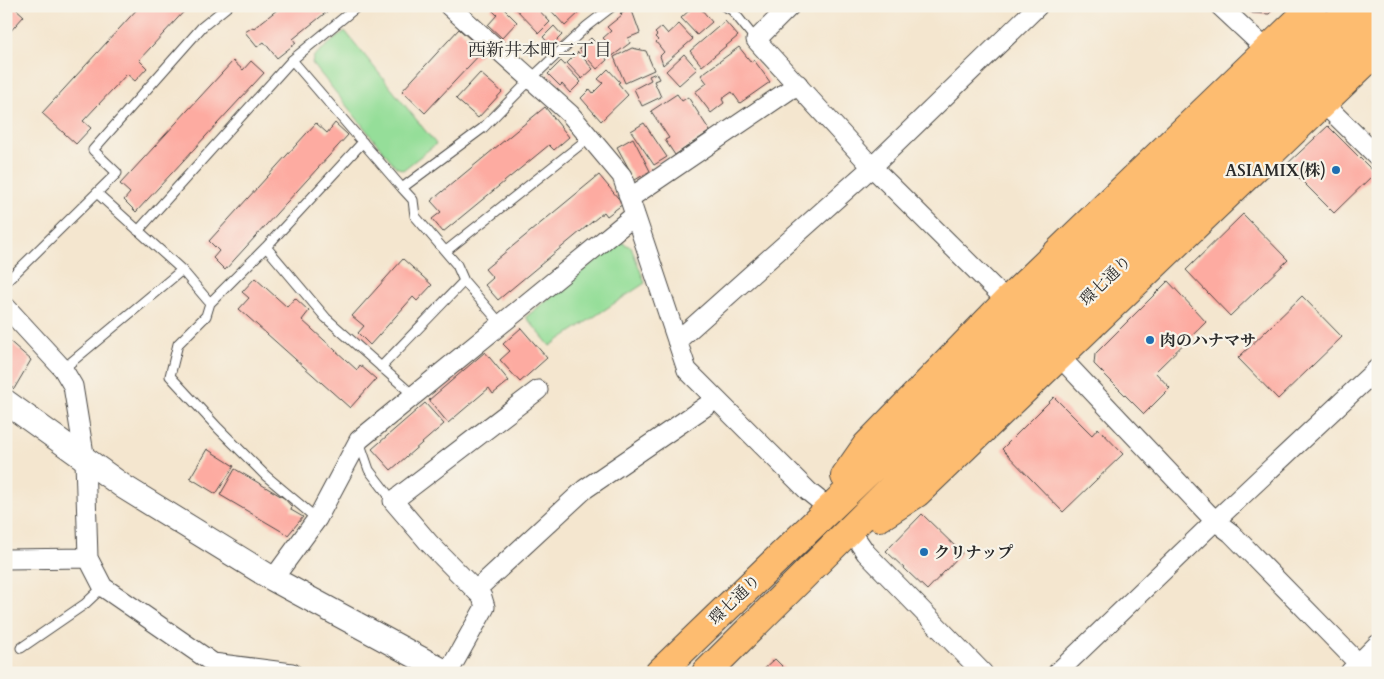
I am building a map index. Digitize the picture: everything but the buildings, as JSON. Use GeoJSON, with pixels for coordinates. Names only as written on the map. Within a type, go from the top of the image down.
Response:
{"type":"FeatureCollection","features":[{"type":"Feature","properties":{"kind":"main road","name":"環七通り"},"geometry":{"type":"LineString","coordinates":[[817,516],[866,446],[1007,301],[1313,6]]}},
{"type":"Feature","properties":{"kind":"main road","name":"環七通り"},"geometry":{"type":"LineString","coordinates":[[706,673],[844,540],[977,386],[1352,6]]}},
{"type":"Feature","properties":{"kind":"main road","name":"環七通り"},"geometry":{"type":"LineString","coordinates":[[659,673],[817,516],[977,386],[1378,16]]}},
{"type":"Feature","properties":{"kind":"main road","name":"環七通り"},"geometry":{"type":"LineString","coordinates":[[844,540],[917,493],[1378,50]]}},
{"type":"Feature","properties":{"kind":"street"},"geometry":{"type":"LineString","coordinates":[[448,6],[570,114],[622,176],[687,370],[809,492],[817,516]]}},
{"type":"Feature","properties":{"kind":"street"},"geometry":{"type":"LineString","coordinates":[[790,6],[756,40],[872,167],[1007,301]]}},
{"type":"Feature","properties":{"kind":"street"},"geometry":{"type":"LineString","coordinates":[[677,341],[872,167],[1038,6]]}},
{"type":"Feature","properties":{"kind":"street"},"geometry":{"type":"LineString","coordinates":[[1220,6],[1267,50]]}},
{"type":"Feature","properties":{"kind":"street"},"geometry":{"type":"LineString","coordinates":[[273,579],[317,519],[359,440],[501,324],[633,206],[798,84]]}},
{"type":"Feature","properties":{"kind":"street"},"geometry":{"type":"LineString","coordinates":[[1323,103],[1378,157]]}},
{"type":"Feature","properties":{"kind":"street"},"geometry":{"type":"LineString","coordinates":[[6,307],[63,369],[73,386],[85,460],[88,558],[103,587],[213,663],[292,673]]}},
{"type":"Feature","properties":{"kind":"street"},"geometry":{"type":"LineString","coordinates":[[1059,356],[1214,521],[1231,533],[1359,670],[1378,644]]}},
{"type":"Feature","properties":{"kind":"street"},"geometry":{"type":"LineString","coordinates":[[1066,670],[1214,521],[1378,368]]}},
{"type":"Feature","properties":{"kind":"street"},"geometry":{"type":"LineString","coordinates":[[6,402],[124,487],[273,579],[448,673],[485,607],[482,597],[429,543],[393,501],[538,390]]}},
{"type":"Feature","properties":{"kind":"street"},"geometry":{"type":"LineString","coordinates":[[476,590],[585,489],[715,400]]}},
{"type":"Feature","properties":{"kind":"street"},"geometry":{"type":"LineString","coordinates":[[844,540],[866,552],[983,673]]}},
{"type":"Feature","properties":{"kind":"street"},"geometry":{"type":"LineString","coordinates":[[6,560],[88,558]]}},
{"type":"Feature","properties":{"kind":"lane"},"geometry":{"type":"LineString","coordinates":[[6,282],[98,194],[117,173],[93,150],[202,27],[228,6]]}},
{"type":"Feature","properties":{"kind":"lane"},"geometry":{"type":"LineString","coordinates":[[138,231],[292,60],[358,6]]}},
{"type":"Feature","properties":{"kind":"lane"},"geometry":{"type":"LineString","coordinates":[[402,188],[483,128],[587,26],[613,6]]}},
{"type":"Feature","properties":{"kind":"lane"},"geometry":{"type":"LineString","coordinates":[[724,6],[732,10],[756,40]]}},
{"type":"Feature","properties":{"kind":"lane"},"geometry":{"type":"LineString","coordinates":[[292,60],[413,200],[415,216],[446,251],[464,280],[501,324]]}},
{"type":"Feature","properties":{"kind":"lane"},"geometry":{"type":"LineString","coordinates":[[446,251],[590,137]]}},
{"type":"Feature","properties":{"kind":"lane"},"geometry":{"type":"LineString","coordinates":[[317,519],[266,476],[170,376],[178,344],[206,316],[210,303],[266,247],[363,142]]}},
{"type":"Feature","properties":{"kind":"lane"},"geometry":{"type":"LineString","coordinates":[[98,194],[182,270],[210,303]]}},
{"type":"Feature","properties":{"kind":"lane"},"geometry":{"type":"LineString","coordinates":[[266,247],[326,318],[413,396]]}},
{"type":"Feature","properties":{"kind":"lane"},"geometry":{"type":"LineString","coordinates":[[63,369],[182,270]]}},
{"type":"Feature","properties":{"kind":"lane"},"geometry":{"type":"LineString","coordinates":[[381,367],[464,280]]}},
{"type":"Feature","properties":{"kind":"lane"},"geometry":{"type":"LineString","coordinates":[[359,440],[369,470],[393,501]]}},
{"type":"Feature","properties":{"kind":"lane"},"geometry":{"type":"LineString","coordinates":[[21,648],[85,604],[103,587]]}},
{"type":"Feature","properties":{"kind":"green space"},"geometry":{"type":"Polygon","coordinates":[[[345,31],[436,144],[403,170],[396,167],[312,63],[314,56],[345,31]]]}},
{"type":"Feature","properties":{"kind":"green space"},"geometry":{"type":"Polygon","coordinates":[[[619,241],[631,247],[645,283],[550,346],[526,317],[619,241]]]}},
{"type":"Feature","properties":{"kind":"place","name":"ASIAMIX(株)"},"geometry":{"type":"Point","coordinates":[1336,170]}},
{"type":"Feature","properties":{"kind":"place","name":"肉のハナマサ"},"geometry":{"type":"Point","coordinates":[1150,340]}},
{"type":"Feature","properties":{"kind":"place","name":"クリナップ"},"geometry":{"type":"Point","coordinates":[924,552]}},
{"type":"Feature","properties":{"kind":"district","name":"西新井本町二丁目"},"geometry":{"type":"Point","coordinates":[540,50]}}]}
